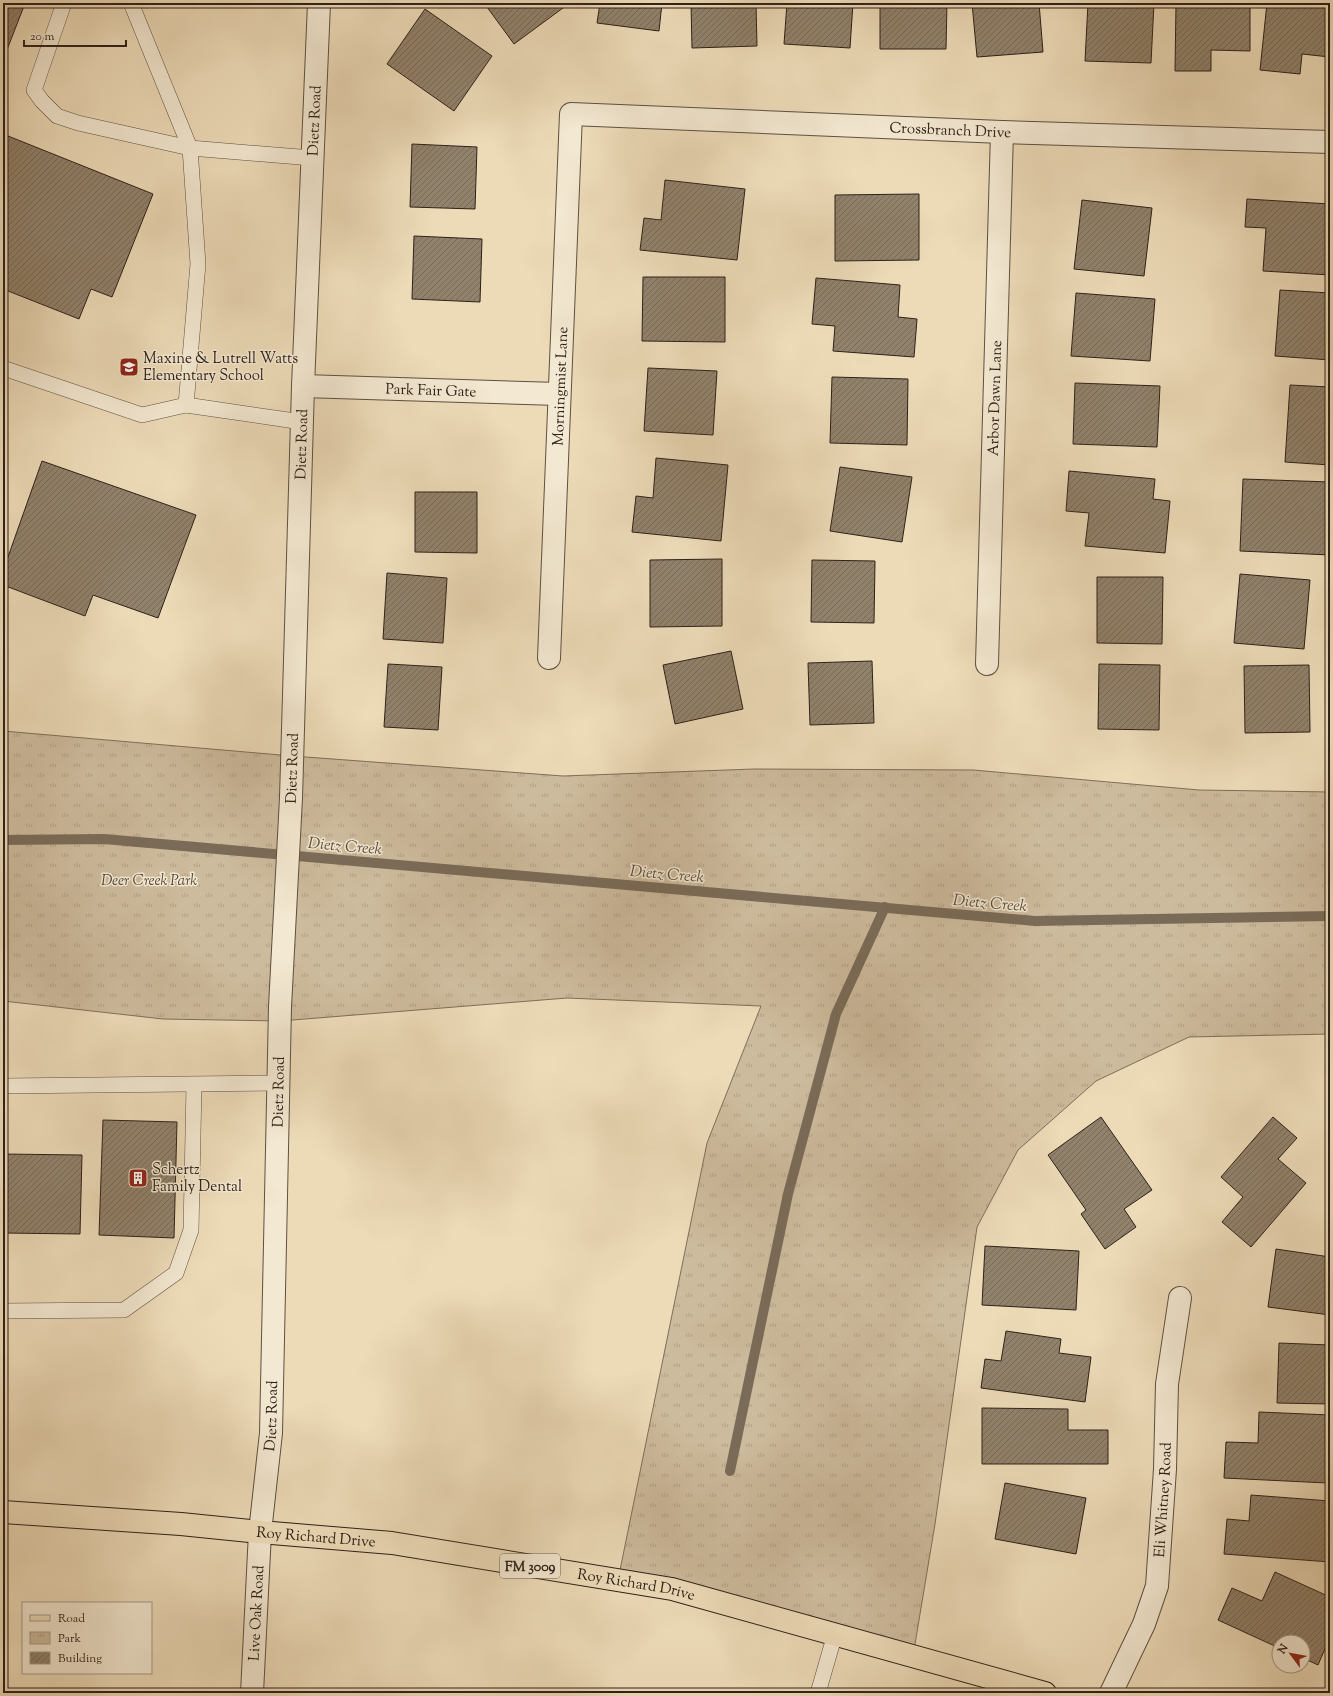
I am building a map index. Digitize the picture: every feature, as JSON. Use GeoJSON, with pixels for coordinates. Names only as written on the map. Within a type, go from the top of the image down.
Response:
{"type":"FeatureCollection","features":[{"type":"Feature","properties":{"kind":"main road","name":"Roy Richard Drive"},"geometry":{"type":"LineString","coordinates":[[3,1512],[181,1524],[392,1543],[672,1589],[1045,1693]]}},
{"type":"Feature","properties":{"kind":"street","name":"Dietz Road"},"geometry":{"type":"LineString","coordinates":[[260,1532],[271,1433],[280,1007],[291,798],[303,386],[319,3]]}},
{"type":"Feature","properties":{"kind":"street","name":"Crossbranch Drive"},"geometry":{"type":"LineString","coordinates":[[571,114],[1002,132],[1330,142]]}},
{"type":"Feature","properties":{"kind":"street","name":"Morningmist Lane"},"geometry":{"type":"LineString","coordinates":[[549,658],[571,114]]}},
{"type":"Feature","properties":{"kind":"street","name":"Arbor Dawn Lane"},"geometry":{"type":"LineString","coordinates":[[987,664],[1002,132]]}},
{"type":"Feature","properties":{"kind":"street","name":"Park Fair Gate"},"geometry":{"type":"LineString","coordinates":[[303,386],[559,394]]}},
{"type":"Feature","properties":{"kind":"street","name":"Eli Whitney Road"},"geometry":{"type":"LineString","coordinates":[[1111,1693],[1144,1624],[1157,1586],[1165,1469],[1167,1384],[1180,1298]]}},
{"type":"Feature","properties":{"kind":"street","name":"Live Oak Road"},"geometry":{"type":"LineString","coordinates":[[252,1693],[260,1532]]}},
{"type":"Feature","properties":{"kind":"lane"},"geometry":{"type":"LineString","coordinates":[[64,3],[34,90],[42,102],[57,116],[78,123],[190,148],[312,158]]}},
{"type":"Feature","properties":{"kind":"lane"},"geometry":{"type":"LineString","coordinates":[[131,3],[190,148],[198,264],[186,405]]}},
{"type":"Feature","properties":{"kind":"lane"},"geometry":{"type":"LineString","coordinates":[[3,368],[142,415],[186,405],[302,422]]}},
{"type":"Feature","properties":{"kind":"lane"},"geometry":{"type":"LineString","coordinates":[[3,1086],[279,1083]]}},
{"type":"Feature","properties":{"kind":"lane"},"geometry":{"type":"LineString","coordinates":[[3,1311],[124,1310],[176,1273],[191,1230],[194,1085]]}},
{"type":"Feature","properties":{"kind":"lane"},"geometry":{"type":"LineString","coordinates":[[818,1693],[835,1634]]}},
{"type":"Feature","properties":{"kind":"green space","name":"Deer Creek Park"},"geometry":{"type":"Polygon","coordinates":[[[3,731],[292,756],[563,776],[754,769],[973,770],[1199,790],[1330,792],[1330,1034],[1189,1037],[1096,1081],[1018,1150],[977,1227],[935,1524],[913,1656],[618,1580],[707,1143],[761,1006],[567,998],[280,1021],[163,1019],[3,1001],[3,731]]]}},
{"type":"Feature","properties":{"kind":"building"},"geometry":{"type":"Polygon","coordinates":[[[3,3],[15,3],[24,6],[3,60],[3,3]]]}},
{"type":"Feature","properties":{"kind":"building"},"geometry":{"type":"Polygon","coordinates":[[[484,3],[565,3],[567,5],[514,44],[484,3]]]}},
{"type":"Feature","properties":{"kind":"building"},"geometry":{"type":"Polygon","coordinates":[[[600,3],[662,3],[659,31],[597,23],[600,3]]]}},
{"type":"Feature","properties":{"kind":"building"},"geometry":{"type":"Polygon","coordinates":[[[691,3],[756,3],[757,46],[692,48],[691,3]]]}},
{"type":"Feature","properties":{"kind":"building"},"geometry":{"type":"Polygon","coordinates":[[[787,3],[853,3],[850,48],[784,44],[787,3]]]}},
{"type":"Feature","properties":{"kind":"building"},"geometry":{"type":"Polygon","coordinates":[[[880,3],[947,3],[946,49],[880,49],[880,3]]]}},
{"type":"Feature","properties":{"kind":"building"},"geometry":{"type":"Polygon","coordinates":[[[972,3],[1039,3],[1043,52],[977,57],[972,3]]]}},
{"type":"Feature","properties":{"kind":"building"},"geometry":{"type":"Polygon","coordinates":[[[1088,3],[1154,3],[1151,63],[1085,61],[1088,3]]]}},
{"type":"Feature","properties":{"kind":"building"},"geometry":{"type":"Polygon","coordinates":[[[1176,3],[1250,3],[1250,51],[1211,50],[1211,71],[1175,71],[1176,3]]]}},
{"type":"Feature","properties":{"kind":"building"},"geometry":{"type":"Polygon","coordinates":[[[1267,3],[1330,3],[1330,57],[1302,54],[1300,74],[1260,70],[1267,3]]]}},
{"type":"Feature","properties":{"kind":"building"},"geometry":{"type":"Polygon","coordinates":[[[425,9],[492,56],[454,111],[387,64],[425,9]]]}},
{"type":"Feature","properties":{"kind":"building"},"geometry":{"type":"Polygon","coordinates":[[[8,136],[153,194],[112,297],[91,289],[79,319],[3,289],[3,149],[8,136]]]}},
{"type":"Feature","properties":{"kind":"building"},"geometry":{"type":"Polygon","coordinates":[[[412,144],[477,147],[475,209],[410,207],[412,144]]]}},
{"type":"Feature","properties":{"kind":"building"},"geometry":{"type":"Polygon","coordinates":[[[665,180],[745,189],[737,260],[640,250],[644,218],[661,220],[665,180]]]}},
{"type":"Feature","properties":{"kind":"building"},"geometry":{"type":"Polygon","coordinates":[[[919,194],[919,260],[835,261],[835,195],[919,194]]]}},
{"type":"Feature","properties":{"kind":"building"},"geometry":{"type":"Polygon","coordinates":[[[1247,199],[1330,204],[1330,275],[1263,271],[1266,228],[1245,227],[1247,199]]]}},
{"type":"Feature","properties":{"kind":"building"},"geometry":{"type":"Polygon","coordinates":[[[1082,200],[1152,208],[1144,276],[1074,269],[1082,200]]]}},
{"type":"Feature","properties":{"kind":"building"},"geometry":{"type":"Polygon","coordinates":[[[414,236],[482,239],[480,302],[412,299],[414,236]]]}},
{"type":"Feature","properties":{"kind":"building"},"geometry":{"type":"Polygon","coordinates":[[[643,277],[725,277],[725,342],[642,341],[643,277]]]}},
{"type":"Feature","properties":{"kind":"building"},"geometry":{"type":"Polygon","coordinates":[[[816,278],[900,285],[898,317],[917,319],[914,357],[833,351],[835,326],[812,324],[816,278]]]}},
{"type":"Feature","properties":{"kind":"building"},"geometry":{"type":"Polygon","coordinates":[[[1280,290],[1330,293],[1330,360],[1275,356],[1280,290]]]}},
{"type":"Feature","properties":{"kind":"building"},"geometry":{"type":"Polygon","coordinates":[[[1076,293],[1155,299],[1150,361],[1071,356],[1076,293]]]}},
{"type":"Feature","properties":{"kind":"building"},"geometry":{"type":"Polygon","coordinates":[[[648,368],[717,371],[713,435],[644,431],[648,368]]]}},
{"type":"Feature","properties":{"kind":"building"},"geometry":{"type":"Polygon","coordinates":[[[832,377],[908,379],[907,445],[830,443],[832,377]]]}},
{"type":"Feature","properties":{"kind":"building"},"geometry":{"type":"Polygon","coordinates":[[[1075,383],[1160,386],[1157,447],[1073,444],[1075,383]]]}},
{"type":"Feature","properties":{"kind":"building"},"geometry":{"type":"Polygon","coordinates":[[[1290,385],[1330,387],[1330,465],[1285,462],[1290,385]]]}},
{"type":"Feature","properties":{"kind":"building"},"geometry":{"type":"Polygon","coordinates":[[[656,458],[728,465],[721,541],[632,532],[636,496],[653,498],[656,458]]]}},
{"type":"Feature","properties":{"kind":"building"},"geometry":{"type":"Polygon","coordinates":[[[42,461],[196,515],[158,618],[93,595],[85,616],[3,585],[3,571],[42,461]]]}},
{"type":"Feature","properties":{"kind":"building"},"geometry":{"type":"Polygon","coordinates":[[[840,467],[912,477],[902,542],[830,531],[840,467]]]}},
{"type":"Feature","properties":{"kind":"building"},"geometry":{"type":"Polygon","coordinates":[[[1069,471],[1155,479],[1153,499],[1170,501],[1165,553],[1085,546],[1089,513],[1066,511],[1069,471]]]}},
{"type":"Feature","properties":{"kind":"building"},"geometry":{"type":"Polygon","coordinates":[[[1243,479],[1330,482],[1330,555],[1240,551],[1243,479]]]}},
{"type":"Feature","properties":{"kind":"building"},"geometry":{"type":"Polygon","coordinates":[[[415,492],[477,492],[477,553],[415,552],[415,492]]]}},
{"type":"Feature","properties":{"kind":"building"},"geometry":{"type":"Polygon","coordinates":[[[722,559],[722,626],[650,627],[650,560],[722,559]]]}},
{"type":"Feature","properties":{"kind":"building"},"geometry":{"type":"Polygon","coordinates":[[[812,560],[875,561],[874,623],[811,622],[812,560]]]}},
{"type":"Feature","properties":{"kind":"building"},"geometry":{"type":"Polygon","coordinates":[[[387,573],[447,578],[443,643],[383,639],[387,573]]]}},
{"type":"Feature","properties":{"kind":"building"},"geometry":{"type":"Polygon","coordinates":[[[1240,574],[1310,580],[1304,649],[1234,643],[1240,574]]]}},
{"type":"Feature","properties":{"kind":"building"},"geometry":{"type":"Polygon","coordinates":[[[1097,577],[1163,577],[1162,644],[1097,643],[1097,577]]]}},
{"type":"Feature","properties":{"kind":"building"},"geometry":{"type":"Polygon","coordinates":[[[731,651],[743,709],[675,724],[663,665],[731,651]]]}},
{"type":"Feature","properties":{"kind":"building"},"geometry":{"type":"Polygon","coordinates":[[[872,661],[874,723],[810,725],[808,663],[872,661]]]}},
{"type":"Feature","properties":{"kind":"building"},"geometry":{"type":"Polygon","coordinates":[[[388,664],[442,667],[438,730],[384,727],[388,664]]]}},
{"type":"Feature","properties":{"kind":"building"},"geometry":{"type":"Polygon","coordinates":[[[1099,664],[1160,665],[1159,730],[1098,729],[1099,664]]]}},
{"type":"Feature","properties":{"kind":"building"},"geometry":{"type":"Polygon","coordinates":[[[1309,665],[1310,732],[1245,733],[1244,666],[1309,665]]]}},
{"type":"Feature","properties":{"kind":"building"},"geometry":{"type":"Polygon","coordinates":[[[1101,1117],[1152,1190],[1124,1209],[1136,1227],[1105,1249],[1081,1214],[1086,1210],[1048,1155],[1101,1117]]]}},
{"type":"Feature","properties":{"kind":"building"},"geometry":{"type":"Polygon","coordinates":[[[1273,1117],[1297,1138],[1278,1159],[1306,1183],[1251,1247],[1222,1222],[1243,1197],[1221,1177],[1273,1117]]]}},
{"type":"Feature","properties":{"kind":"building","name":"Schertz Family Dental"},"geometry":{"type":"Polygon","coordinates":[[[103,1120],[177,1122],[174,1238],[99,1235],[103,1120]]]}},
{"type":"Feature","properties":{"kind":"building"},"geometry":{"type":"Polygon","coordinates":[[[3,1154],[82,1155],[80,1234],[3,1233],[3,1154]]]}},
{"type":"Feature","properties":{"kind":"building"},"geometry":{"type":"Polygon","coordinates":[[[985,1246],[1079,1251],[1076,1310],[982,1305],[985,1246]]]}},
{"type":"Feature","properties":{"kind":"building"},"geometry":{"type":"Polygon","coordinates":[[[1276,1249],[1330,1257],[1330,1315],[1268,1307],[1276,1249]]]}},
{"type":"Feature","properties":{"kind":"building"},"geometry":{"type":"Polygon","coordinates":[[[1006,1331],[1061,1339],[1059,1353],[1091,1357],[1085,1402],[981,1388],[985,1359],[1001,1361],[1006,1331]]]}},
{"type":"Feature","properties":{"kind":"building"},"geometry":{"type":"Polygon","coordinates":[[[1279,1343],[1330,1345],[1330,1404],[1277,1403],[1279,1343]]]}},
{"type":"Feature","properties":{"kind":"building"},"geometry":{"type":"Polygon","coordinates":[[[982,1408],[1068,1409],[1068,1430],[1108,1430],[1108,1464],[982,1464],[982,1408]]]}},
{"type":"Feature","properties":{"kind":"building"},"geometry":{"type":"Polygon","coordinates":[[[1259,1412],[1330,1415],[1327,1483],[1224,1478],[1226,1442],[1258,1443],[1259,1412]]]}},
{"type":"Feature","properties":{"kind":"building"},"geometry":{"type":"Polygon","coordinates":[[[1005,1483],[1086,1498],[1076,1554],[995,1539],[1005,1483]]]}},
{"type":"Feature","properties":{"kind":"building"},"geometry":{"type":"Polygon","coordinates":[[[1251,1495],[1330,1501],[1330,1562],[1224,1554],[1227,1519],[1249,1521],[1251,1495]]]}},
{"type":"Feature","properties":{"kind":"building"},"geometry":{"type":"Polygon","coordinates":[[[1275,1572],[1330,1597],[1330,1637],[1318,1665],[1311,1662],[1311,1634],[1271,1634],[1271,1644],[1218,1620],[1232,1588],[1262,1601],[1275,1572]]]}},
{"type":"Feature","properties":{"kind":"waterway","name":"Dietz Creek"},"geometry":{"type":"LineString","coordinates":[[3,840],[104,839],[1035,921],[1330,916]]}},
{"type":"Feature","properties":{"kind":"waterway"},"geometry":{"type":"LineString","coordinates":[[730,1471],[788,1194],[836,1014],[885,907]]}},
{"type":"Feature","properties":{"kind":"place","name":"Maxine & Lutrell Watts Elementary School"},"geometry":{"type":"Point","coordinates":[129,367]}},
{"type":"Feature","properties":{"kind":"place","name":"Schertz Family Dental"},"geometry":{"type":"Point","coordinates":[138,1178]}}]}
